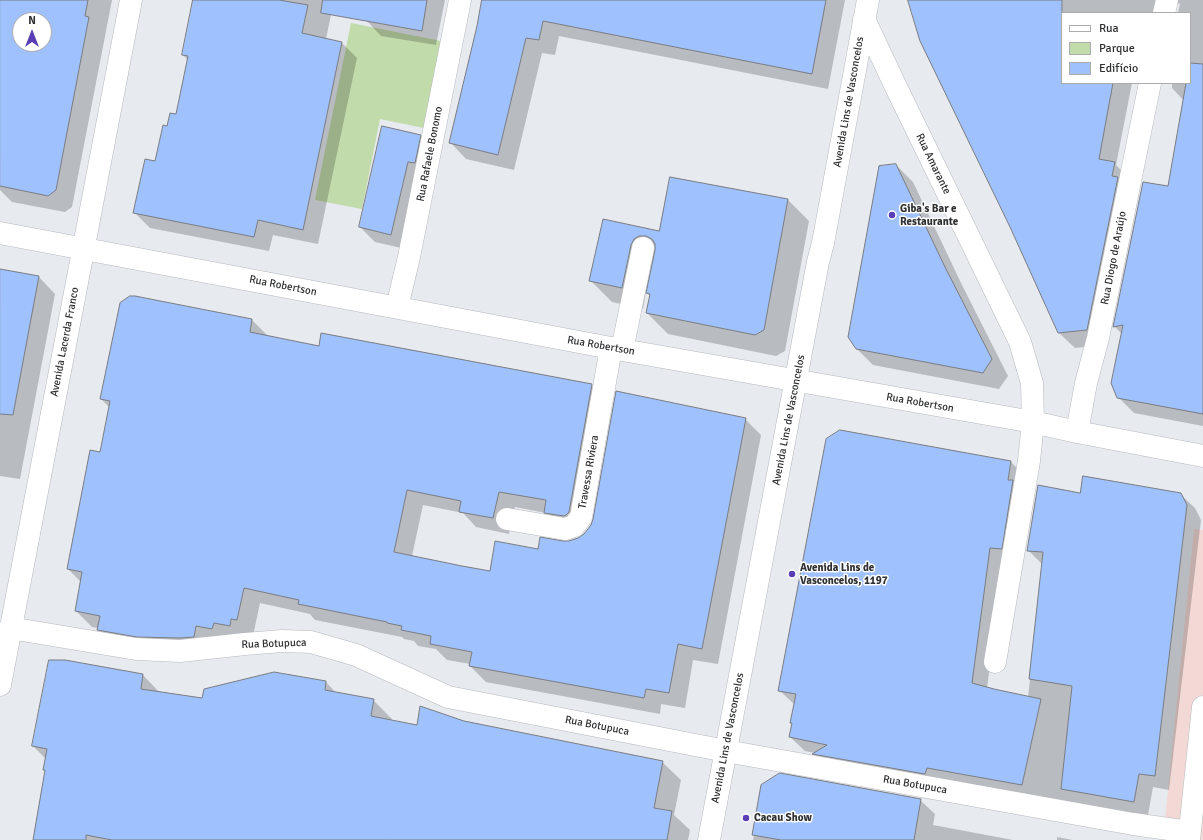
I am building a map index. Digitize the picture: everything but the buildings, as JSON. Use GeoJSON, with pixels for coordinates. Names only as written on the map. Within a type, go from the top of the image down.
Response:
{"type":"FeatureCollection","features":[{"type":"Feature","properties":{"kind":"street","name":"Avenida Lacerda Franco"},"geometry":{"type":"LineString","coordinates":[[0,685],[3,650],[10,628],[131,0]]}},
{"type":"Feature","properties":{"kind":"street","name":"Rua Rafaele Bonomo"},"geometry":{"type":"LineString","coordinates":[[397,308],[411,250],[460,0]]}},
{"type":"Feature","properties":{"kind":"street"},"geometry":{"type":"LineString","coordinates":[[1164,12],[1167,0]]}},
{"type":"Feature","properties":{"kind":"street","name":"Avenida Lins de Vasconcelos"},"geometry":{"type":"LineString","coordinates":[[709,840],[866,9]]}},
{"type":"Feature","properties":{"kind":"street","name":"Rua Amarante"},"geometry":{"type":"LineString","coordinates":[[866,9],[895,85],[1020,342],[1032,383],[1033,422],[1029,461],[995,662]]}},
{"type":"Feature","properties":{"kind":"street","name":"Rua Diogo de Araújo"},"geometry":{"type":"LineString","coordinates":[[1077,432],[1086,383],[1098,338],[1150,84]]}},
{"type":"Feature","properties":{"kind":"street","name":"Rua Robertson"},"geometry":{"type":"LineString","coordinates":[[0,233],[617,349],[1033,422],[1203,456]]}},
{"type":"Feature","properties":{"kind":"street","name":"Travessa Riviera"},"geometry":{"type":"LineString","coordinates":[[507,519],[565,529],[574,526],[581,517],[617,349],[643,248]]}},
{"type":"Feature","properties":{"kind":"street","name":"Rua Botupuca"},"geometry":{"type":"LineString","coordinates":[[10,628],[136,648],[180,651],[282,641],[311,642],[356,655],[448,697],[726,751],[1133,824],[1189,836]]}},
{"type":"Feature","properties":{"kind":"street"},"geometry":{"type":"LineString","coordinates":[[1189,836],[1203,707]]}},
{"type":"Feature","properties":{"kind":"shaded area"},"geometry":{"type":"Polygon","coordinates":[[[1194,529],[1203,530],[1203,840],[1163,840],[1194,529]]]}},
{"type":"Feature","properties":{"kind":"green space"},"geometry":{"type":"Polygon","coordinates":[[[351,23],[441,41],[424,128],[380,119],[362,209],[315,200],[351,23]]]}},
{"type":"Feature","properties":{"kind":"place","name":"Giba's Bar e Restaurante"},"geometry":{"type":"Point","coordinates":[892,215]}},
{"type":"Feature","properties":{"kind":"place","name":"Avenida Lins de Vasconcelos, 1197"},"geometry":{"type":"Point","coordinates":[792,574]}},
{"type":"Feature","properties":{"kind":"place","name":"Cacau Show"},"geometry":{"type":"Point","coordinates":[746,818]}}]}
